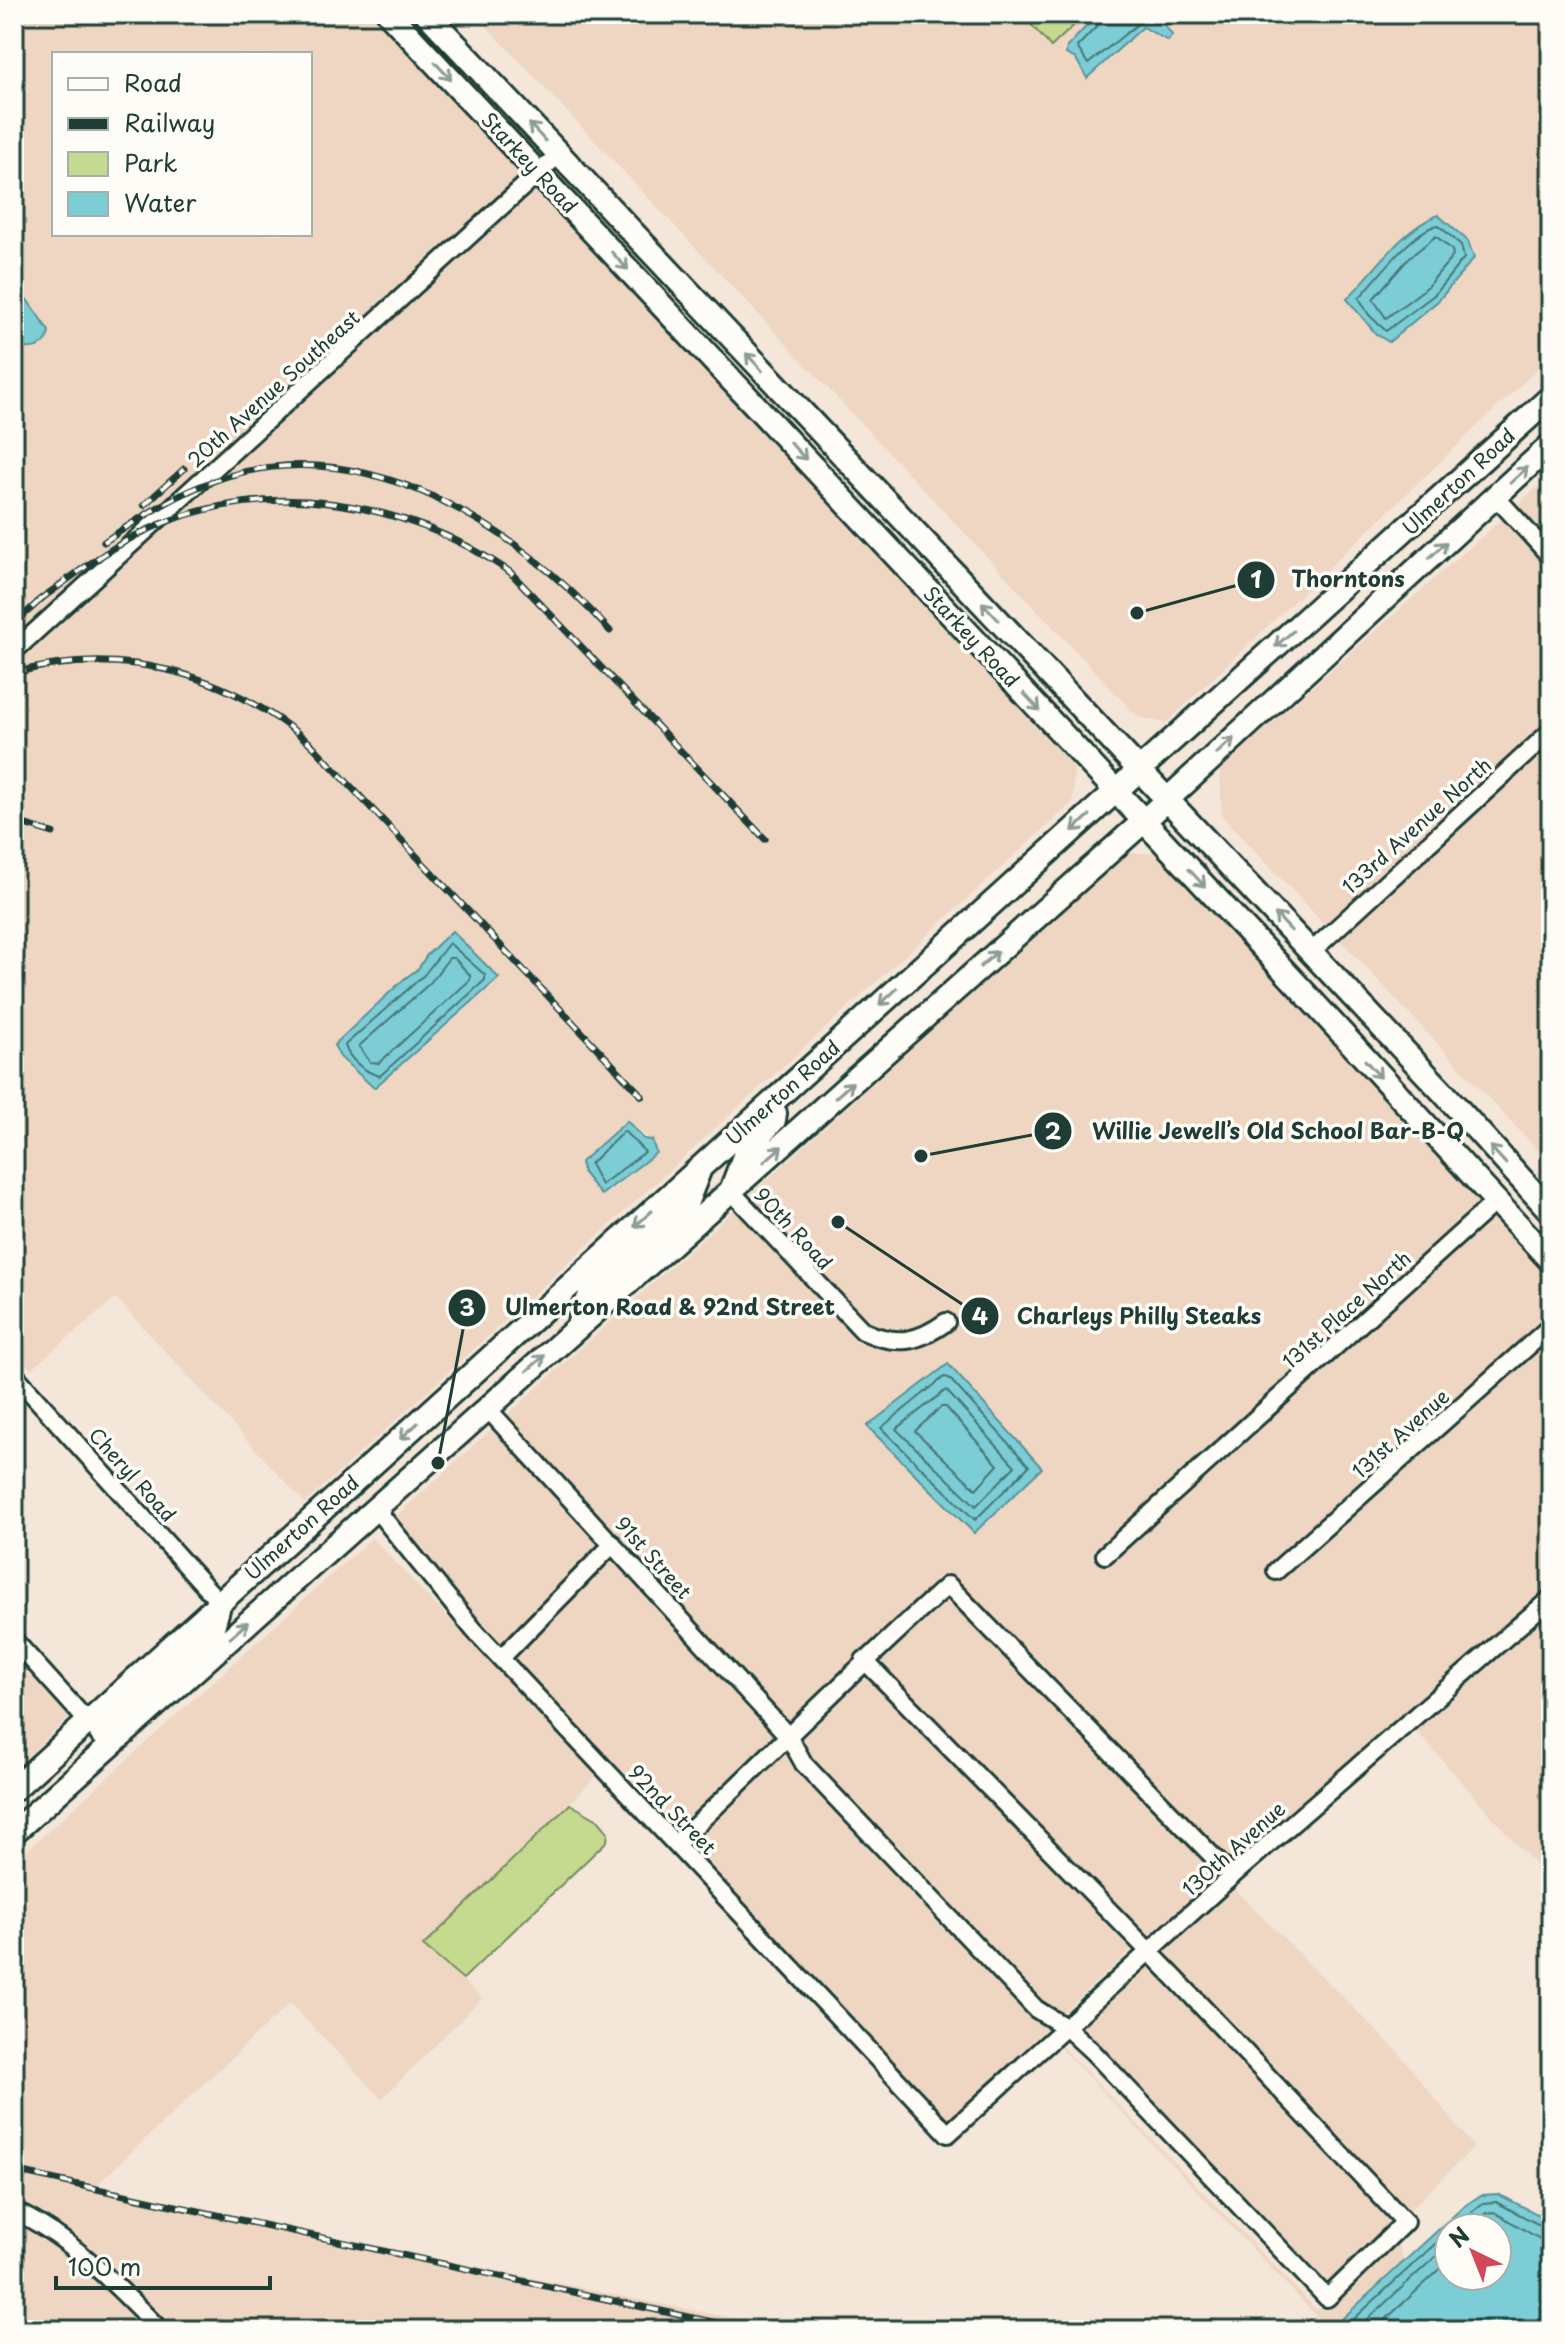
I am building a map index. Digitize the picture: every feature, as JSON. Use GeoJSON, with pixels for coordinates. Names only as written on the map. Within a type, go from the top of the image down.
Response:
{"type":"FeatureCollection","features":[{"type":"Feature","properties":{"kind":"main road","name":"Starkey Road"},"geometry":{"type":"LineString","coordinates":[[389,14],[1551,1261]]}},
{"type":"Feature","properties":{"kind":"main road","name":"Starkey Road"},"geometry":{"type":"LineString","coordinates":[[427,14],[1311,952],[1551,1212]]}},
{"type":"Feature","properties":{"kind":"main road","name":"Ulmerton Road"},"geometry":{"type":"LineString","coordinates":[[14,1789],[1551,397]]}},
{"type":"Feature","properties":{"kind":"main road","name":"Ulmerton Road"},"geometry":{"type":"LineString","coordinates":[[14,1832],[1144,821],[1551,445]]}},
{"type":"Feature","properties":{"kind":"main road"},"geometry":{"type":"LineString","coordinates":[[731,1191],[746,1151],[774,1120],[776,1099]]}},
{"type":"Feature","properties":{"kind":"main road"},"geometry":{"type":"LineString","coordinates":[[1409,1109],[1466,1119]]}},
{"type":"Feature","properties":{"kind":"main road"},"geometry":{"type":"LineString","coordinates":[[577,1327],[591,1292],[686,1204],[701,1166]]}},
{"type":"Feature","properties":{"kind":"main road"},"geometry":{"type":"LineString","coordinates":[[375,1508],[377,1494],[391,1472],[495,1379],[504,1345]]}},
{"type":"Feature","properties":{"kind":"main road"},"geometry":{"type":"LineString","coordinates":[[59,1791],[55,1782],[61,1771],[205,1638],[213,1627],[220,1603]]}},
{"type":"Feature","properties":{"kind":"street","name":"20th Avenue Southeast"},"geometry":{"type":"LineString","coordinates":[[14,651],[559,154]]}},
{"type":"Feature","properties":{"kind":"street"},"geometry":{"type":"LineString","coordinates":[[1496,497],[1551,557]]}},
{"type":"Feature","properties":{"kind":"street","name":"133rd Avenue North"},"geometry":{"type":"LineString","coordinates":[[1311,952],[1551,731]]}},
{"type":"Feature","properties":{"kind":"street","name":"90th Road"},"geometry":{"type":"LineString","coordinates":[[731,1191],[863,1331],[892,1342],[909,1342],[946,1322]]}},
{"type":"Feature","properties":{"kind":"street","name":"131st Place North"},"geometry":{"type":"LineString","coordinates":[[1105,1555],[1495,1202]]}},
{"type":"Feature","properties":{"kind":"street","name":"131st Avenue"},"geometry":{"type":"LineString","coordinates":[[1276,1571],[1551,1326]]}},
{"type":"Feature","properties":{"kind":"street","name":"Cheryl Road"},"geometry":{"type":"LineString","coordinates":[[14,1374],[220,1603]]}},
{"type":"Feature","properties":{"kind":"street","name":"91st Street"},"geometry":{"type":"LineString","coordinates":[[486,1407],[789,1737],[804,1764],[1036,2009],[1067,2028],[1327,2298],[1405,2222],[1150,1954]]}},
{"type":"Feature","properties":{"kind":"street","name":"92nd Street"},"geometry":{"type":"LineString","coordinates":[[375,1508],[474,1630],[948,2134]]}},
{"type":"Feature","properties":{"kind":"street"},"geometry":{"type":"LineString","coordinates":[[502,1657],[613,1544]]}},
{"type":"Feature","properties":{"kind":"street"},"geometry":{"type":"LineString","coordinates":[[677,1843],[789,1737],[864,1660],[948,1585],[1232,1876]]}},
{"type":"Feature","properties":{"kind":"street","name":"130th Avenue"},"geometry":{"type":"LineString","coordinates":[[948,2134],[1150,1954],[1232,1876],[1551,1598]]}},
{"type":"Feature","properties":{"kind":"street"},"geometry":{"type":"LineString","coordinates":[[14,1640],[88,1722]]}},
{"type":"Feature","properties":{"kind":"street"},"geometry":{"type":"LineString","coordinates":[[864,1660],[1150,1954]]}},
{"type":"Feature","properties":{"kind":"street"},"geometry":{"type":"LineString","coordinates":[[14,2211],[43,2224],[125,2294],[160,2330]]}},
{"type":"Feature","properties":{"kind":"shaded area"},"geometry":{"type":"Polygon","coordinates":[[[14,14],[374,14],[524,175],[14,640],[14,335],[17,339],[49,331],[21,291],[19,266],[14,259],[14,14]]]}},
{"type":"Feature","properties":{"kind":"shaded area"},"geometry":{"type":"Polygon","coordinates":[[[475,14],[1022,14],[1051,46],[1086,14],[1105,14],[1089,23],[1080,33],[1076,59],[1081,71],[1132,37],[1143,26],[1159,37],[1172,35],[1156,14],[1551,14],[1551,356],[1166,723],[1138,717],[475,14]],[[1397,245],[1347,299],[1375,334],[1414,323],[1460,276],[1397,245]]]}},
{"type":"Feature","properties":{"kind":"shaded area"},"geometry":{"type":"Polygon","coordinates":[[[535,188],[1074,768],[1073,802],[305,1503],[116,1298],[31,1369],[14,1352],[14,662],[535,188]],[[452,931],[427,955],[418,969],[334,1045],[340,1057],[374,1088],[499,978],[452,931]],[[627,1121],[606,1194],[656,1153],[652,1141],[627,1121]]]}},
{"type":"Feature","properties":{"kind":"shaded area"},"geometry":{"type":"Polygon","coordinates":[[[1551,475],[1551,546],[1515,507],[1551,475]]]}},
{"type":"Feature","properties":{"kind":"shaded area"},"geometry":{"type":"Polygon","coordinates":[[[1504,517],[1551,567],[1551,719],[1326,926],[1222,816],[1220,769],[1504,517]]]}},
{"type":"Feature","properties":{"kind":"shaded area"},"geometry":{"type":"Polygon","coordinates":[[[1551,742],[1551,1164],[1338,938],[1551,742]]]}},
{"type":"Feature","properties":{"kind":"shaded area"},"geometry":{"type":"Polygon","coordinates":[[[1127,853],[1160,853],[1484,1201],[1095,1554],[1105,1566],[1496,1213],[1551,1272],[1551,1315],[1265,1570],[1276,1582],[1551,1337],[1551,1587],[1231,1866],[953,1579],[943,1579],[864,1649],[789,1726],[505,1417],[736,1208],[844,1325],[860,1338],[890,1350],[910,1349],[932,1342],[956,1325],[947,1311],[923,1328],[907,1334],[892,1334],[866,1324],[747,1198],[1127,853]]]}},
{"type":"Feature","properties":{"kind":"shaded area"},"geometry":{"type":"Polygon","coordinates":[[[494,1427],[602,1543],[501,1646],[479,1625],[393,1519],[494,1427]]]}},
{"type":"Feature","properties":{"kind":"shaded area"},"geometry":{"type":"Polygon","coordinates":[[[372,1538],[598,1775],[424,1945],[482,1998],[382,2099],[290,2003],[91,2190],[741,2320],[730,2330],[170,2330],[130,2289],[48,2218],[14,2203],[14,1862],[372,1538]]]}},
{"type":"Feature","properties":{"kind":"shaded area"},"geometry":{"type":"Polygon","coordinates":[[[613,1556],[778,1736],[677,1833],[513,1658],[613,1556]]]}},
{"type":"Feature","properties":{"kind":"shaded area"},"geometry":{"type":"Polygon","coordinates":[[[949,1595],[1220,1875],[1142,1941],[876,1661],[949,1595]]]}},
{"type":"Feature","properties":{"kind":"shaded area"},"geometry":{"type":"Polygon","coordinates":[[[1551,1609],[1551,1883],[1413,1727],[1551,1609]]]}},
{"type":"Feature","properties":{"kind":"shaded area"},"geometry":{"type":"Polygon","coordinates":[[[14,1664],[51,1691],[72,1715],[14,1768],[14,1664]]]}},
{"type":"Feature","properties":{"kind":"shaded area"},"geometry":{"type":"Polygon","coordinates":[[[865,1671],[1131,1950],[1056,2019],[811,1760],[799,1740],[865,1671]]]}},
{"type":"Feature","properties":{"kind":"shaded area"},"geometry":{"type":"Polygon","coordinates":[[[788,1750],[799,1769],[1045,2029],[947,2123],[688,1845],[788,1750]]]}},
{"type":"Feature","properties":{"kind":"shaded area"},"geometry":{"type":"Polygon","coordinates":[[[1232,1887],[1397,2051],[1474,2147],[1406,2214],[1324,2120],[1154,1953],[1232,1887]]]}},
{"type":"Feature","properties":{"kind":"shaded area"},"geometry":{"type":"Polygon","coordinates":[[[1143,1962],[1314,2130],[1395,2224],[1321,2293],[1067,2031],[1143,1962]]]}},
{"type":"Feature","properties":{"kind":"shaded area"},"geometry":{"type":"Polygon","coordinates":[[[1057,2041],[1316,2309],[1327,2310],[1398,2244],[1404,2262],[1330,2330],[1058,2045],[973,2121],[1057,2041]]]}},
{"type":"Feature","properties":{"kind":"shaded area"},"geometry":{"type":"Polygon","coordinates":[[[14,2220],[40,2231],[150,2330],[14,2330],[14,2220]]]}},
{"type":"Feature","properties":{"kind":"green space"},"geometry":{"type":"Polygon","coordinates":[[[1022,14],[1086,14],[1051,47],[1022,14]]]}},
{"type":"Feature","properties":{"kind":"green space"},"geometry":{"type":"Polygon","coordinates":[[[570,1804],[598,1820],[608,1832],[607,1841],[463,1979],[423,1946],[570,1804]]]}},
{"type":"Feature","properties":{"kind":"water"},"geometry":{"type":"Polygon","coordinates":[[[1105,14],[1156,14],[1172,35],[1168,41],[1143,27],[1087,78],[1076,59],[1066,54],[1067,47],[1095,17],[1105,14]]]}},
{"type":"Feature","properties":{"kind":"water"},"geometry":{"type":"Polygon","coordinates":[[[1438,215],[1468,241],[1474,258],[1439,300],[1389,342],[1376,334],[1347,299],[1400,241],[1438,215]]]}},
{"type":"Feature","properties":{"kind":"water"},"geometry":{"type":"Polygon","coordinates":[[[14,259],[19,266],[21,291],[49,331],[42,345],[34,348],[25,348],[14,335],[14,259]]]}},
{"type":"Feature","properties":{"kind":"water"},"geometry":{"type":"Polygon","coordinates":[[[452,931],[499,978],[374,1088],[340,1057],[334,1045],[418,969],[427,955],[452,931]]]}},
{"type":"Feature","properties":{"kind":"water"},"geometry":{"type":"Polygon","coordinates":[[[627,1121],[644,1139],[652,1140],[656,1153],[601,1195],[583,1173],[581,1162],[627,1121]]]}},
{"type":"Feature","properties":{"kind":"water"},"geometry":{"type":"Polygon","coordinates":[[[948,1364],[1042,1468],[974,1533],[867,1426],[948,1364]]]}},
{"type":"Feature","properties":{"kind":"water"},"geometry":{"type":"Polygon","coordinates":[[[1498,2194],[1543,2217],[1551,2226],[1551,2330],[1330,2330],[1433,2235],[1433,2292],[1513,2292],[1513,2212],[1458,2212],[1481,2195],[1498,2194]]]}},
{"type":"Feature","properties":{"kind":"railway"},"geometry":{"type":"LineString","coordinates":[[104,542],[179,496],[228,476],[282,466],[336,468],[388,479],[438,499],[487,526],[532,557],[610,631]]}},
{"type":"Feature","properties":{"kind":"railway"},"geometry":{"type":"LineString","coordinates":[[144,505],[184,469]]}},
{"type":"Feature","properties":{"kind":"railway"},"geometry":{"type":"LineString","coordinates":[[38,601],[104,554],[145,531],[191,514],[237,504],[285,500],[333,504],[380,513],[425,527],[469,547],[510,572],[765,839]]}},
{"type":"Feature","properties":{"kind":"railway"},"geometry":{"type":"LineString","coordinates":[[14,624],[47,594]]}},
{"type":"Feature","properties":{"kind":"railway"},"geometry":{"type":"LineString","coordinates":[[14,673],[55,665],[95,662],[134,664],[172,671],[209,683],[279,719],[311,744],[642,1096]]}},
{"type":"Feature","properties":{"kind":"railway"},"geometry":{"type":"LineString","coordinates":[[14,821],[53,833]]}},
{"type":"Feature","properties":{"kind":"railway"},"geometry":{"type":"LineString","coordinates":[[14,2171],[749,2330]]}},
{"type":"Feature","properties":{"kind":"place","name":"Thorntons"},"geometry":{"type":"Point","coordinates":[1137,613]}},
{"type":"Feature","properties":{"kind":"place","name":"Willie Jewell’s Old School Bar-B-Q"},"geometry":{"type":"Point","coordinates":[921,1156]}},
{"type":"Feature","properties":{"kind":"place","name":"Charleys Philly Steaks"},"geometry":{"type":"Point","coordinates":[838,1222]}},
{"type":"Feature","properties":{"kind":"place","name":"Ulmerton Road & 92nd Street"},"geometry":{"type":"Point","coordinates":[438,1463]}}]}
